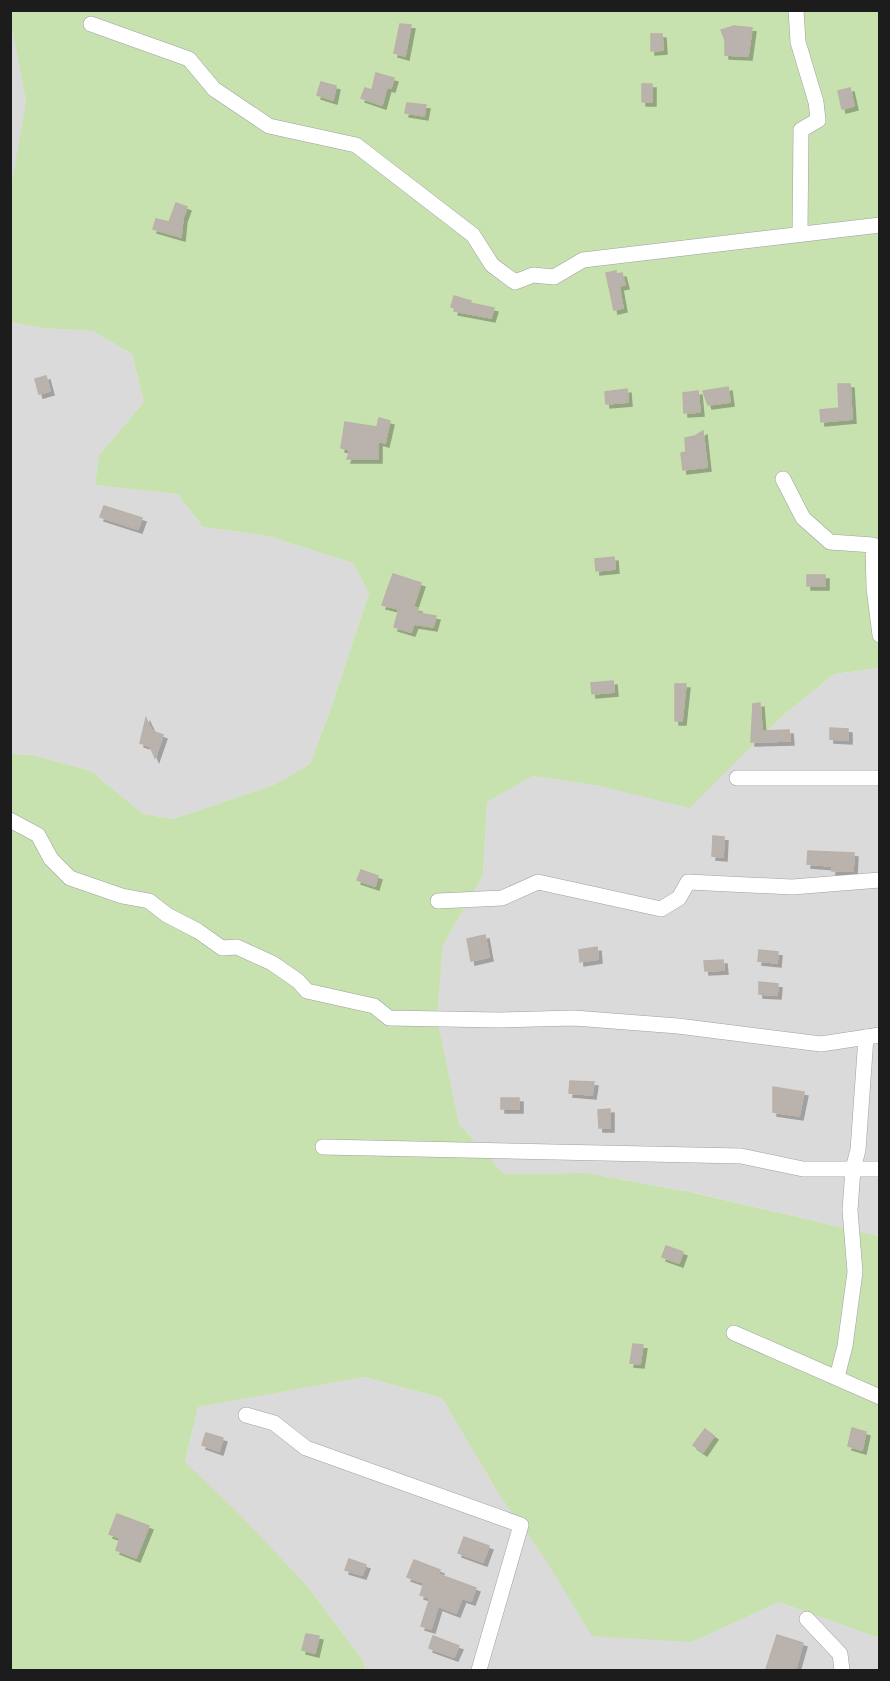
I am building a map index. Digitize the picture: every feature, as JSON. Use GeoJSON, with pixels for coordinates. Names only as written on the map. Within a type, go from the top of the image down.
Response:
{"type":"FeatureCollection","features":[{"type":"Feature","properties":{"kind":"street"},"geometry":{"type":"LineString","coordinates":[[796,10],[798,42],[816,102],[818,120],[801,130],[800,233]]}},
{"type":"Feature","properties":{"kind":"street"},"geometry":{"type":"LineString","coordinates":[[91,24],[189,59],[214,89],[269,126],[356,145],[473,235],[492,265],[515,282],[532,275],[554,277],[583,260],[879,225]]}},
{"type":"Feature","properties":{"kind":"street"},"geometry":{"type":"LineString","coordinates":[[783,478],[803,518],[830,542],[873,545],[874,588],[879,635]]}},
{"type":"Feature","properties":{"kind":"street"},"geometry":{"type":"LineString","coordinates":[[737,778],[879,778]]}},
{"type":"Feature","properties":{"kind":"street"},"geometry":{"type":"LineString","coordinates":[[10,820],[38,835],[51,859],[70,878],[122,896],[149,901],[167,915],[198,931],[222,948],[237,947],[272,963],[298,981],[307,991],[374,1006],[389,1018],[498,1020],[573,1018],[678,1026],[821,1044],[873,1036],[858,1150],[853,1169],[850,1210],[855,1272],[846,1346],[837,1377]]}},
{"type":"Feature","properties":{"kind":"street"},"geometry":{"type":"LineString","coordinates":[[438,901],[502,898],[538,882],[661,909],[679,898],[688,882],[792,887],[879,880]]}},
{"type":"Feature","properties":{"kind":"street"},"geometry":{"type":"LineString","coordinates":[[323,1147],[741,1156],[803,1169],[879,1169]]}},
{"type":"Feature","properties":{"kind":"street"},"geometry":{"type":"LineString","coordinates":[[734,1333],[879,1397]]}},
{"type":"Feature","properties":{"kind":"street"},"geometry":{"type":"LineString","coordinates":[[246,1415],[274,1424],[306,1448],[521,1525],[479,1671]]}},
{"type":"Feature","properties":{"kind":"street"},"geometry":{"type":"LineString","coordinates":[[807,1619],[840,1654],[842,1671]]}},
{"type":"Feature","properties":{"kind":"shaded area"},"geometry":{"type":"Polygon","coordinates":[[[10,32],[13,33],[26,101],[12,197],[10,32]]]}},
{"type":"Feature","properties":{"kind":"shaded area"},"geometry":{"type":"Polygon","coordinates":[[[11,322],[42,328],[93,331],[132,354],[144,402],[99,455],[95,485],[178,494],[203,527],[268,536],[353,563],[369,593],[310,764],[274,785],[173,819],[143,814],[91,771],[32,755],[11,754],[11,322]]]}},
{"type":"Feature","properties":{"kind":"shaded area"},"geometry":{"type":"Polygon","coordinates":[[[879,668],[879,1236],[691,1192],[586,1173],[504,1174],[459,1124],[437,1018],[443,945],[483,875],[487,802],[533,776],[600,786],[781,717],[834,674],[879,668]]]}},
{"type":"Feature","properties":{"kind":"shaded area"},"geometry":{"type":"Polygon","coordinates":[[[364,1377],[442,1398],[500,1496],[547,1562],[692,1642],[779,1602],[879,1638],[879,1670],[365,1670],[364,1662],[308,1587],[185,1463],[198,1407],[364,1377]]]}},
{"type":"Feature","properties":{"kind":"green space"},"geometry":{"type":"Polygon","coordinates":[[[11,11],[879,11],[879,668],[834,674],[781,717],[690,808],[600,786],[533,776],[487,802],[483,875],[443,945],[437,1018],[459,1124],[504,1174],[586,1173],[690,1192],[879,1236],[879,1638],[779,1602],[692,1642],[592,1636],[547,1562],[500,1496],[442,1398],[364,1377],[198,1407],[185,1462],[241,1516],[308,1587],[364,1662],[365,1670],[11,1670],[11,754],[32,755],[91,771],[143,814],[173,819],[274,785],[310,764],[369,593],[353,563],[268,536],[203,527],[178,494],[95,485],[99,455],[144,402],[132,354],[93,331],[42,328],[11,322],[10,196],[26,101],[11,32],[11,11]]]}},
{"type":"Feature","properties":{"kind":"building"},"geometry":{"type":"Polygon","coordinates":[[[400,24],[411,25],[405,56],[394,53],[400,24]]]}},
{"type":"Feature","properties":{"kind":"building"},"geometry":{"type":"Polygon","coordinates":[[[734,26],[752,28],[748,56],[725,55],[725,40],[721,30],[734,26]]]}},
{"type":"Feature","properties":{"kind":"building"},"geometry":{"type":"Polygon","coordinates":[[[651,34],[662,34],[663,50],[651,51],[651,34]]]}},
{"type":"Feature","properties":{"kind":"building"},"geometry":{"type":"Polygon","coordinates":[[[376,73],[394,78],[391,88],[387,87],[382,105],[361,98],[365,88],[372,90],[376,73]]]}},
{"type":"Feature","properties":{"kind":"building"},"geometry":{"type":"Polygon","coordinates":[[[321,82],[336,86],[333,100],[317,95],[321,82]]]}},
{"type":"Feature","properties":{"kind":"building"},"geometry":{"type":"Polygon","coordinates":[[[642,84],[652,84],[652,102],[642,102],[642,84]]]}},
{"type":"Feature","properties":{"kind":"building"},"geometry":{"type":"Polygon","coordinates":[[[850,88],[854,106],[842,109],[838,91],[850,88]]]}},
{"type":"Feature","properties":{"kind":"building"},"geometry":{"type":"Polygon","coordinates":[[[407,103],[426,105],[424,116],[405,113],[407,103]]]}},
{"type":"Feature","properties":{"kind":"building"},"geometry":{"type":"Polygon","coordinates":[[[176,203],[187,207],[181,237],[153,229],[156,219],[169,222],[176,203]]]}},
{"type":"Feature","properties":{"kind":"building"},"geometry":{"type":"Polygon","coordinates":[[[616,271],[616,274],[622,273],[625,285],[619,286],[623,308],[614,310],[606,273],[616,271]]]}},
{"type":"Feature","properties":{"kind":"building"},"geometry":{"type":"Polygon","coordinates":[[[454,296],[471,301],[470,303],[494,308],[491,318],[454,311],[455,308],[451,307],[454,296]]]}},
{"type":"Feature","properties":{"kind":"building"},"geometry":{"type":"Polygon","coordinates":[[[46,376],[50,391],[39,394],[35,379],[46,376]]]}},
{"type":"Feature","properties":{"kind":"building"},"geometry":{"type":"Polygon","coordinates":[[[838,384],[850,384],[852,419],[821,422],[820,410],[839,408],[838,384]]]}},
{"type":"Feature","properties":{"kind":"building"},"geometry":{"type":"Polygon","coordinates":[[[728,387],[730,402],[708,405],[703,391],[728,387]]]}},
{"type":"Feature","properties":{"kind":"building"},"geometry":{"type":"Polygon","coordinates":[[[627,389],[628,402],[606,404],[605,392],[627,389]]]}},
{"type":"Feature","properties":{"kind":"building"},"geometry":{"type":"Polygon","coordinates":[[[698,391],[700,412],[684,413],[683,393],[698,391]]]}},
{"type":"Feature","properties":{"kind":"building"},"geometry":{"type":"Polygon","coordinates":[[[379,418],[390,421],[385,443],[378,441],[378,459],[347,459],[350,450],[341,448],[345,422],[377,427],[379,418]]]}},
{"type":"Feature","properties":{"kind":"building"},"geometry":{"type":"Polygon","coordinates":[[[703,431],[707,467],[683,470],[681,453],[686,452],[685,438],[703,431]]]}},
{"type":"Feature","properties":{"kind":"building"},"geometry":{"type":"Polygon","coordinates":[[[104,506],[142,518],[138,529],[100,517],[104,506]]]}},
{"type":"Feature","properties":{"kind":"building"},"geometry":{"type":"Polygon","coordinates":[[[614,557],[615,569],[596,571],[595,559],[614,557]]]}},
{"type":"Feature","properties":{"kind":"building"},"geometry":{"type":"Polygon","coordinates":[[[393,574],[421,583],[413,607],[418,608],[417,613],[436,616],[433,627],[414,624],[411,632],[394,627],[399,609],[382,605],[393,574]]]}},
{"type":"Feature","properties":{"kind":"building"},"geometry":{"type":"Polygon","coordinates":[[[807,575],[825,575],[825,586],[807,586],[807,575]]]}},
{"type":"Feature","properties":{"kind":"building"},"geometry":{"type":"Polygon","coordinates":[[[613,681],[614,692],[592,694],[591,683],[613,681]]]}},
{"type":"Feature","properties":{"kind":"building"},"geometry":{"type":"Polygon","coordinates":[[[675,684],[686,684],[682,721],[675,721],[675,684]]]}},
{"type":"Feature","properties":{"kind":"building"},"geometry":{"type":"Polygon","coordinates":[[[760,703],[762,731],[789,730],[790,741],[751,742],[753,704],[760,703]]]}},
{"type":"Feature","properties":{"kind":"building"},"geometry":{"type":"Polygon","coordinates":[[[146,718],[152,731],[163,735],[155,758],[150,746],[140,743],[146,718]]]}},
{"type":"Feature","properties":{"kind":"building"},"geometry":{"type":"Polygon","coordinates":[[[830,728],[848,729],[848,740],[830,739],[830,728]]]}},
{"type":"Feature","properties":{"kind":"building"},"geometry":{"type":"Polygon","coordinates":[[[713,836],[724,837],[723,857],[712,856],[713,836]]]}},
{"type":"Feature","properties":{"kind":"building"},"geometry":{"type":"Polygon","coordinates":[[[808,851],[854,853],[853,871],[832,871],[832,866],[807,864],[808,851]]]}},
{"type":"Feature","properties":{"kind":"building"},"geometry":{"type":"Polygon","coordinates":[[[361,870],[378,876],[375,886],[357,880],[361,870]]]}},
{"type":"Feature","properties":{"kind":"building"},"geometry":{"type":"Polygon","coordinates":[[[485,935],[489,957],[471,961],[467,939],[485,935]]]}},
{"type":"Feature","properties":{"kind":"building"},"geometry":{"type":"Polygon","coordinates":[[[597,947],[598,959],[580,962],[579,950],[597,947]]]}},
{"type":"Feature","properties":{"kind":"building"},"geometry":{"type":"Polygon","coordinates":[[[759,950],[778,952],[777,963],[758,961],[759,950]]]}},
{"type":"Feature","properties":{"kind":"building"},"geometry":{"type":"Polygon","coordinates":[[[723,960],[724,970],[705,971],[704,961],[723,960]]]}},
{"type":"Feature","properties":{"kind":"building"},"geometry":{"type":"Polygon","coordinates":[[[759,982],[778,984],[777,995],[759,994],[759,982]]]}},
{"type":"Feature","properties":{"kind":"building"},"geometry":{"type":"Polygon","coordinates":[[[570,1081],[594,1082],[592,1095],[569,1093],[570,1081]]]}},
{"type":"Feature","properties":{"kind":"building"},"geometry":{"type":"Polygon","coordinates":[[[773,1087],[804,1092],[799,1116],[773,1112],[773,1087]]]}},
{"type":"Feature","properties":{"kind":"building"},"geometry":{"type":"Polygon","coordinates":[[[501,1098],[519,1098],[519,1109],[501,1109],[501,1098]]]}},
{"type":"Feature","properties":{"kind":"building"},"geometry":{"type":"Polygon","coordinates":[[[610,1109],[610,1128],[599,1128],[598,1110],[610,1109]]]}},
{"type":"Feature","properties":{"kind":"building"},"geometry":{"type":"Polygon","coordinates":[[[666,1246],[683,1252],[679,1263],[662,1257],[666,1246]]]}},
{"type":"Feature","properties":{"kind":"building"},"geometry":{"type":"Polygon","coordinates":[[[633,1344],[643,1345],[640,1364],[630,1363],[633,1344]]]}},
{"type":"Feature","properties":{"kind":"building"},"geometry":{"type":"Polygon","coordinates":[[[852,1428],[866,1432],[862,1450],[848,1446],[852,1428]]]}},
{"type":"Feature","properties":{"kind":"building"},"geometry":{"type":"Polygon","coordinates":[[[705,1429],[714,1436],[703,1452],[693,1445],[705,1429]]]}},
{"type":"Feature","properties":{"kind":"building"},"geometry":{"type":"Polygon","coordinates":[[[206,1433],[223,1438],[219,1451],[202,1445],[206,1433]]]}},
{"type":"Feature","properties":{"kind":"building"},"geometry":{"type":"Polygon","coordinates":[[[117,1514],[149,1526],[136,1558],[116,1550],[120,1538],[109,1534],[117,1514]]]}},
{"type":"Feature","properties":{"kind":"building"},"geometry":{"type":"Polygon","coordinates":[[[464,1537],[489,1546],[483,1562],[458,1553],[464,1537]]]}},
{"type":"Feature","properties":{"kind":"building"},"geometry":{"type":"Polygon","coordinates":[[[349,1559],[366,1565],[362,1575],[345,1570],[349,1559]]]}},
{"type":"Feature","properties":{"kind":"building"},"geometry":{"type":"Polygon","coordinates":[[[414,1560],[440,1570],[438,1574],[476,1588],[471,1601],[462,1598],[456,1613],[438,1606],[431,1629],[421,1626],[430,1598],[420,1595],[424,1583],[407,1577],[414,1560]]]}},
{"type":"Feature","properties":{"kind":"building"},"geometry":{"type":"Polygon","coordinates":[[[306,1634],[319,1636],[315,1653],[302,1650],[306,1634]]]}},
{"type":"Feature","properties":{"kind":"building"},"geometry":{"type":"Polygon","coordinates":[[[777,1635],[803,1643],[795,1671],[766,1669],[777,1635]]]}},
{"type":"Feature","properties":{"kind":"building"},"geometry":{"type":"Polygon","coordinates":[[[433,1636],[459,1646],[454,1657],[429,1648],[433,1636]]]}}]}
